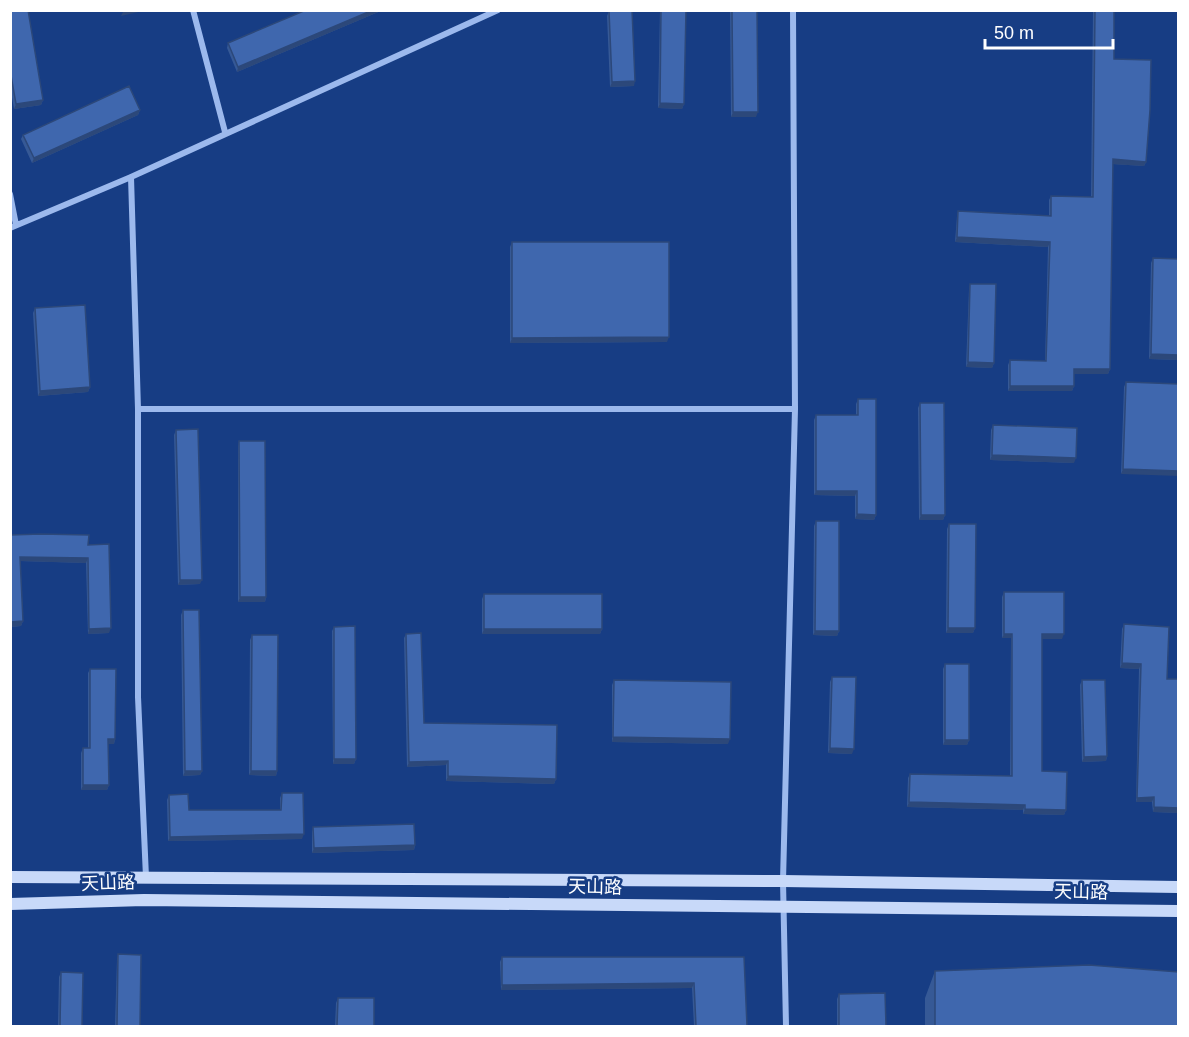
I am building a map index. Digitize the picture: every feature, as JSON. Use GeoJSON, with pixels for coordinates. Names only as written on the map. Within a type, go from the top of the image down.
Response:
{"type":"FeatureCollection","features":[{"type":"Feature","properties":{"kind":"main road","name":"天山路"},"geometry":{"type":"LineString","coordinates":[[10,877],[783,881],[1179,888]]}},
{"type":"Feature","properties":{"kind":"main road","name":"天山路"},"geometry":{"type":"LineString","coordinates":[[10,904],[144,900],[1179,911]]}},
{"type":"Feature","properties":{"kind":"street"},"geometry":{"type":"LineString","coordinates":[[193,10],[225,132]]}},
{"type":"Feature","properties":{"kind":"street"},"geometry":{"type":"LineString","coordinates":[[10,194],[13,227],[131,177],[225,132],[498,10]]}},
{"type":"Feature","properties":{"kind":"street"},"geometry":{"type":"LineString","coordinates":[[786,1026],[783,881],[795,409],[793,10]]}},
{"type":"Feature","properties":{"kind":"street"},"geometry":{"type":"LineString","coordinates":[[131,177],[138,409],[138,697],[146,877]]}},
{"type":"Feature","properties":{"kind":"street"},"geometry":{"type":"LineString","coordinates":[[138,409],[795,409]]}},
{"type":"Feature","properties":{"kind":"building"},"geometry":{"type":"Polygon","coordinates":[[[10,10],[28,10],[43,100],[16,104],[10,70],[10,10]]]}},
{"type":"Feature","properties":{"kind":"building"},"geometry":{"type":"Polygon","coordinates":[[[306,10],[373,10],[238,67],[228,43],[306,10]]]}},
{"type":"Feature","properties":{"kind":"building"},"geometry":{"type":"Polygon","coordinates":[[[632,10],[635,81],[612,82],[609,11],[632,10]]]}},
{"type":"Feature","properties":{"kind":"building"},"geometry":{"type":"Polygon","coordinates":[[[661,10],[686,10],[684,104],[660,103],[661,10]]]}},
{"type":"Feature","properties":{"kind":"building"},"geometry":{"type":"Polygon","coordinates":[[[732,10],[757,10],[758,112],[733,112],[732,10]]]}},
{"type":"Feature","properties":{"kind":"building"},"geometry":{"type":"Polygon","coordinates":[[[1095,10],[1114,10],[1114,59],[1151,60],[1146,162],[1113,159],[1110,369],[1074,369],[1074,386],[1010,386],[1010,360],[1046,361],[1050,242],[957,237],[958,211],[1051,216],[1051,196],[1093,197],[1095,10]]]}},
{"type":"Feature","properties":{"kind":"building"},"geometry":{"type":"Polygon","coordinates":[[[129,86],[140,110],[34,158],[23,135],[129,86]]]}},
{"type":"Feature","properties":{"kind":"building"},"geometry":{"type":"Polygon","coordinates":[[[512,242],[669,242],[669,337],[512,338],[512,242]]]}},
{"type":"Feature","properties":{"kind":"building"},"geometry":{"type":"Polygon","coordinates":[[[1153,258],[1179,259],[1179,355],[1151,354],[1153,258]]]}},
{"type":"Feature","properties":{"kind":"building"},"geometry":{"type":"Polygon","coordinates":[[[970,284],[996,284],[994,363],[968,362],[970,284]]]}},
{"type":"Feature","properties":{"kind":"building"},"geometry":{"type":"Polygon","coordinates":[[[85,305],[90,387],[40,391],[35,308],[85,305]]]}},
{"type":"Feature","properties":{"kind":"building"},"geometry":{"type":"Polygon","coordinates":[[[1126,382],[1179,384],[1179,471],[1123,469],[1126,382]]]}},
{"type":"Feature","properties":{"kind":"building"},"geometry":{"type":"Polygon","coordinates":[[[858,399],[876,399],[876,515],[857,514],[857,491],[816,491],[816,415],[858,415],[858,399]]]}},
{"type":"Feature","properties":{"kind":"building"},"geometry":{"type":"Polygon","coordinates":[[[920,403],[944,403],[945,515],[921,515],[920,403]]]}},
{"type":"Feature","properties":{"kind":"building"},"geometry":{"type":"Polygon","coordinates":[[[993,425],[1077,428],[1076,458],[992,455],[993,425]]]}},
{"type":"Feature","properties":{"kind":"building"},"geometry":{"type":"Polygon","coordinates":[[[198,429],[202,580],[180,580],[176,430],[198,429]]]}},
{"type":"Feature","properties":{"kind":"building"},"geometry":{"type":"Polygon","coordinates":[[[239,441],[265,441],[266,597],[240,597],[239,441]]]}},
{"type":"Feature","properties":{"kind":"building"},"geometry":{"type":"Polygon","coordinates":[[[816,521],[839,521],[839,631],[815,631],[816,521]]]}},
{"type":"Feature","properties":{"kind":"building"},"geometry":{"type":"Polygon","coordinates":[[[949,524],[976,524],[975,628],[948,628],[949,524]]]}},
{"type":"Feature","properties":{"kind":"building"},"geometry":{"type":"Polygon","coordinates":[[[10,535],[89,535],[88,545],[109,544],[111,628],[89,629],[88,558],[20,557],[23,621],[10,622],[10,535]]]}},
{"type":"Feature","properties":{"kind":"building"},"geometry":{"type":"Polygon","coordinates":[[[1004,592],[1064,592],[1064,634],[1042,634],[1042,771],[1067,772],[1066,810],[1025,809],[1025,805],[909,802],[910,774],[1012,776],[1012,634],[1004,634],[1004,592]]]}},
{"type":"Feature","properties":{"kind":"building"},"geometry":{"type":"Polygon","coordinates":[[[484,594],[602,594],[602,629],[484,629],[484,594]]]}},
{"type":"Feature","properties":{"kind":"building"},"geometry":{"type":"Polygon","coordinates":[[[183,610],[199,610],[202,771],[185,771],[183,610]]]}},
{"type":"Feature","properties":{"kind":"building"},"geometry":{"type":"Polygon","coordinates":[[[1124,624],[1169,627],[1167,679],[1179,679],[1179,808],[1154,807],[1154,797],[1137,798],[1141,664],[1122,663],[1124,624]]]}},
{"type":"Feature","properties":{"kind":"building"},"geometry":{"type":"Polygon","coordinates":[[[355,626],[356,759],[334,759],[334,627],[355,626]]]}},
{"type":"Feature","properties":{"kind":"building"},"geometry":{"type":"Polygon","coordinates":[[[421,633],[424,723],[557,725],[556,779],[448,776],[448,761],[409,762],[406,634],[421,633]]]}},
{"type":"Feature","properties":{"kind":"building"},"geometry":{"type":"Polygon","coordinates":[[[252,635],[278,635],[277,771],[251,771],[252,635]]]}},
{"type":"Feature","properties":{"kind":"building"},"geometry":{"type":"Polygon","coordinates":[[[945,664],[969,664],[969,740],[945,740],[945,664]]]}},
{"type":"Feature","properties":{"kind":"building"},"geometry":{"type":"Polygon","coordinates":[[[90,669],[116,669],[115,739],[108,739],[109,785],[83,785],[83,748],[90,748],[90,669]]]}},
{"type":"Feature","properties":{"kind":"building"},"geometry":{"type":"Polygon","coordinates":[[[832,677],[856,677],[854,749],[830,748],[832,677]]]}},
{"type":"Feature","properties":{"kind":"building"},"geometry":{"type":"Polygon","coordinates":[[[614,680],[731,682],[730,739],[613,737],[614,680]]]}},
{"type":"Feature","properties":{"kind":"building"},"geometry":{"type":"Polygon","coordinates":[[[1082,680],[1105,680],[1107,756],[1084,757],[1082,680]]]}},
{"type":"Feature","properties":{"kind":"building"},"geometry":{"type":"Polygon","coordinates":[[[282,793],[303,793],[304,834],[170,837],[169,795],[188,794],[189,810],[281,810],[282,793]]]}},
{"type":"Feature","properties":{"kind":"building"},"geometry":{"type":"Polygon","coordinates":[[[414,824],[415,845],[314,848],[313,827],[414,824]]]}},
{"type":"Feature","properties":{"kind":"building"},"geometry":{"type":"Polygon","coordinates":[[[118,954],[141,955],[140,1026],[117,1026],[118,954]]]}},
{"type":"Feature","properties":{"kind":"building"},"geometry":{"type":"Polygon","coordinates":[[[502,957],[744,957],[747,1026],[696,1026],[694,983],[502,985],[502,957]]]}},
{"type":"Feature","properties":{"kind":"building"},"geometry":{"type":"Polygon","coordinates":[[[1089,965],[1179,972],[1179,1026],[935,1026],[935,971],[1089,965]]]}},
{"type":"Feature","properties":{"kind":"building"},"geometry":{"type":"Polygon","coordinates":[[[61,972],[83,973],[82,1026],[60,1026],[61,972]]]}},
{"type":"Feature","properties":{"kind":"building"},"geometry":{"type":"Polygon","coordinates":[[[885,993],[886,1026],[839,1026],[839,994],[885,993]]]}},
{"type":"Feature","properties":{"kind":"building"},"geometry":{"type":"Polygon","coordinates":[[[338,998],[374,998],[374,1026],[337,1026],[338,998]]]}}]}
